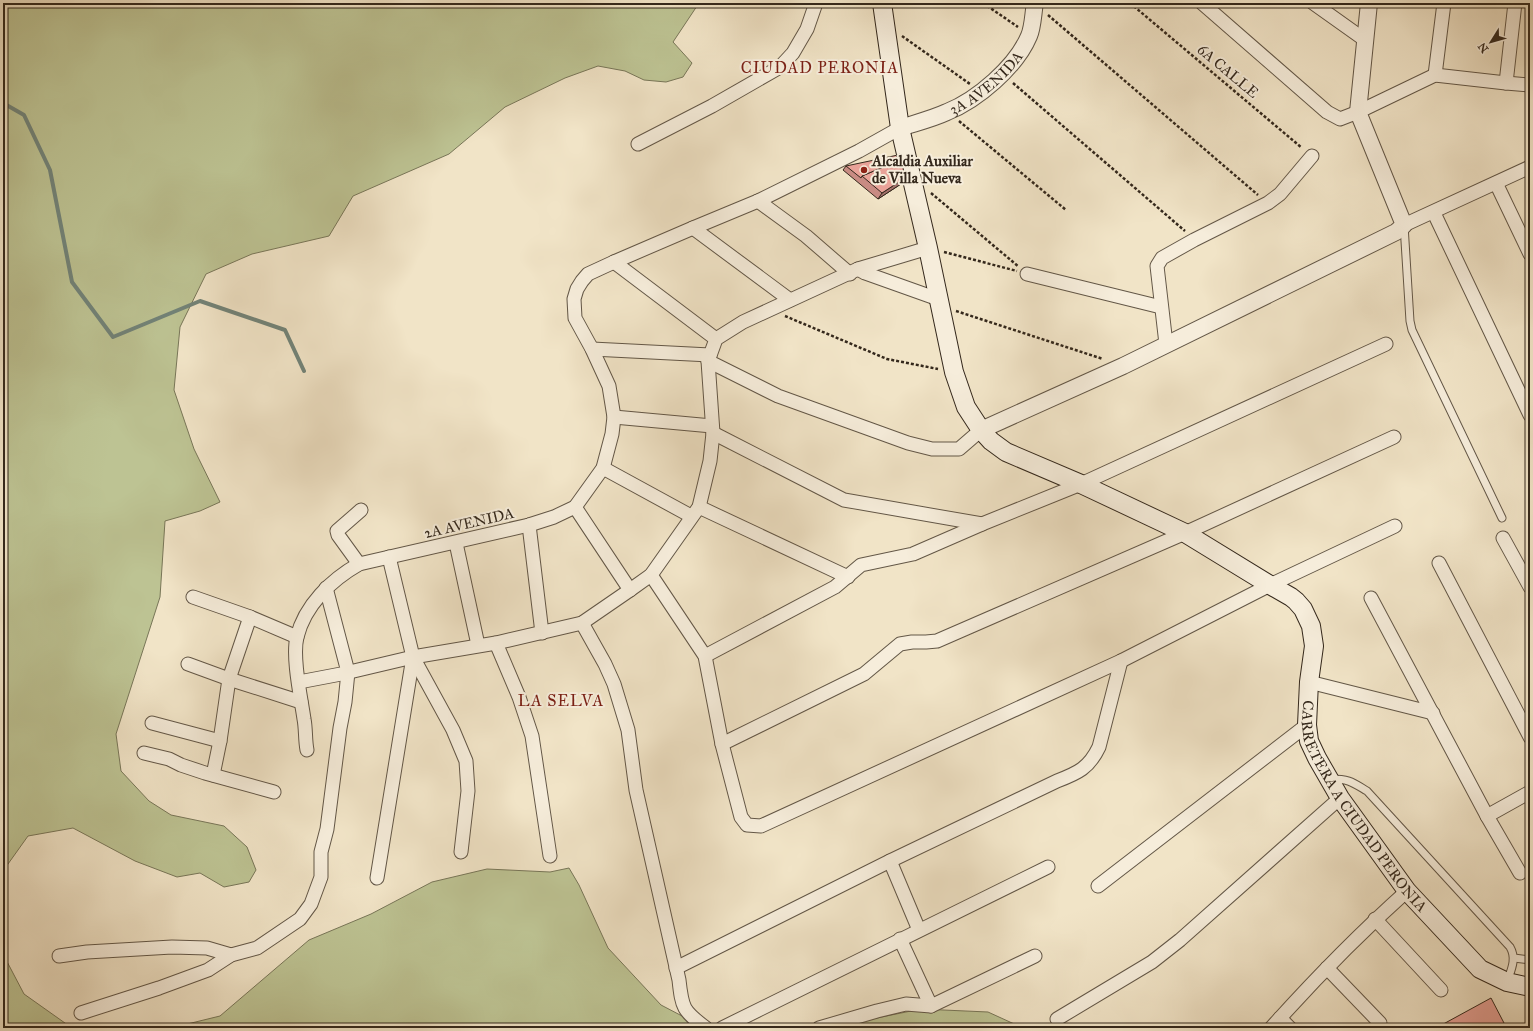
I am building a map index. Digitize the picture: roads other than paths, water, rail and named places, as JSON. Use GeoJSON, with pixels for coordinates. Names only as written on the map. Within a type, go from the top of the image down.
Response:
{"type":"FeatureCollection","features":[{"type":"Feature","properties":{"kind":"main road","name":"CARRETERA A CIUDAD PERONIA"},"geometry":{"type":"LineString","coordinates":[[882,3],[900,128],[928,248],[954,372],[966,407],[981,430],[991,441],[1006,452],[1081,484],[1185,533],[1296,601],[1303,610],[1311,626],[1314,646],[1309,682],[1306,725],[1309,741],[1340,798],[1407,891],[1480,968],[1507,982],[1530,987]]}},
{"type":"Feature","properties":{"kind":"street"},"geometry":{"type":"LineString","coordinates":[[638,144],[712,106],[780,67],[793,53],[807,29],[816,3]]}},
{"type":"Feature","properties":{"kind":"street"},"geometry":{"type":"LineString","coordinates":[[1202,3],[1327,112],[1340,119],[1358,112],[1434,75],[1530,85]]}},
{"type":"Feature","properties":{"kind":"street"},"geometry":{"type":"LineString","coordinates":[[1313,3],[1365,40]]}},
{"type":"Feature","properties":{"kind":"street"},"geometry":{"type":"LineString","coordinates":[[1369,3],[1358,112],[1404,225]]}},
{"type":"Feature","properties":{"kind":"street"},"geometry":{"type":"LineString","coordinates":[[1434,75],[1444,3]]}},
{"type":"Feature","properties":{"kind":"street"},"geometry":{"type":"LineString","coordinates":[[1506,83],[1515,3]]}},
{"type":"Feature","properties":{"kind":"street","name":"3A AVENIDA"},"geometry":{"type":"LineString","coordinates":[[900,128],[947,112],[982,92],[1002,74],[1019,55],[1030,36],[1035,4]]}},
{"type":"Feature","properties":{"kind":"street","name":"2A AVENIDA"},"geometry":{"type":"LineString","coordinates":[[307,750],[296,655],[297,637],[309,609],[326,588],[345,572],[359,564],[456,543],[529,525],[554,517],[575,507],[603,468],[612,434],[614,417],[609,386],[592,349],[575,318],[573,308],[576,289],[588,274],[692,228],[758,201],[859,151],[900,128]]}},
{"type":"Feature","properties":{"kind":"street"},"geometry":{"type":"LineString","coordinates":[[1166,344],[1157,266],[1162,258],[1194,240],[1268,204],[1280,194],[1312,156]]}},
{"type":"Feature","properties":{"kind":"street"},"geometry":{"type":"LineString","coordinates":[[592,349],[709,358],[778,396],[908,443],[932,449],[959,449],[981,430],[1122,366],[1396,232],[1404,225],[1530,167]]}},
{"type":"Feature","properties":{"kind":"street"},"geometry":{"type":"LineString","coordinates":[[1496,183],[1530,254]]}},
{"type":"Feature","properties":{"kind":"street"},"geometry":{"type":"LineString","coordinates":[[758,201],[854,271],[865,273],[940,303]]}},
{"type":"Feature","properties":{"kind":"street"},"geometry":{"type":"LineString","coordinates":[[1434,212],[1530,415]]}},
{"type":"Feature","properties":{"kind":"street"},"geometry":{"type":"LineString","coordinates":[[692,228],[790,300]]}},
{"type":"Feature","properties":{"kind":"street"},"geometry":{"type":"LineString","coordinates":[[299,682],[413,657],[496,643],[582,623],[630,590],[651,575],[695,511],[710,461],[713,430],[709,358],[716,339],[743,322],[854,271],[928,248]]}},
{"type":"Feature","properties":{"kind":"street"},"geometry":{"type":"LineString","coordinates":[[614,262],[716,339]]}},
{"type":"Feature","properties":{"kind":"street"},"geometry":{"type":"LineString","coordinates":[[1027,274],[1161,307]]}},
{"type":"Feature","properties":{"kind":"street"},"geometry":{"type":"LineString","coordinates":[[705,656],[835,587],[862,565],[913,554],[1081,484],[1386,344]]}},
{"type":"Feature","properties":{"kind":"street"},"geometry":{"type":"LineString","coordinates":[[614,417],[713,430],[844,500],[982,524]]}},
{"type":"Feature","properties":{"kind":"street"},"geometry":{"type":"LineString","coordinates":[[722,744],[864,674],[900,644],[937,641],[1185,533],[1394,437]]}},
{"type":"Feature","properties":{"kind":"street"},"geometry":{"type":"LineString","coordinates":[[603,468],[695,511],[848,577]]}},
{"type":"Feature","properties":{"kind":"street"},"geometry":{"type":"LineString","coordinates":[[575,507],[630,590]]}},
{"type":"Feature","properties":{"kind":"street"},"geometry":{"type":"LineString","coordinates":[[359,564],[338,535],[337,531],[361,510]]}},
{"type":"Feature","properties":{"kind":"street"},"geometry":{"type":"LineString","coordinates":[[529,525],[542,633]]}},
{"type":"Feature","properties":{"kind":"street"},"geometry":{"type":"LineString","coordinates":[[651,575],[705,656],[722,744],[741,816],[747,825],[761,826],[1121,661],[1270,585],[1395,526]]}},
{"type":"Feature","properties":{"kind":"street"},"geometry":{"type":"LineString","coordinates":[[1503,538],[1530,587]]}},
{"type":"Feature","properties":{"kind":"street"},"geometry":{"type":"LineString","coordinates":[[456,543],[478,645]]}},
{"type":"Feature","properties":{"kind":"street"},"geometry":{"type":"LineString","coordinates":[[389,557],[413,657],[453,730],[466,761],[468,791],[461,852]]}},
{"type":"Feature","properties":{"kind":"street"},"geometry":{"type":"LineString","coordinates":[[1440,563],[1530,736]]}},
{"type":"Feature","properties":{"kind":"street"},"geometry":{"type":"LineString","coordinates":[[81,1013],[159,988],[208,970],[231,955],[258,948],[300,919],[311,904],[321,877],[321,852],[327,829],[340,728],[346,702],[348,672],[326,588]]}},
{"type":"Feature","properties":{"kind":"street"},"geometry":{"type":"LineString","coordinates":[[193,597],[250,617],[297,637]]}},
{"type":"Feature","properties":{"kind":"street"},"geometry":{"type":"LineString","coordinates":[[1371,598],[1487,816],[1520,874]]}},
{"type":"Feature","properties":{"kind":"street"},"geometry":{"type":"LineString","coordinates":[[213,775],[220,741],[228,679],[250,617]]}},
{"type":"Feature","properties":{"kind":"street"},"geometry":{"type":"LineString","coordinates":[[582,623],[605,664],[628,730],[636,790],[680,980],[682,1002],[689,1016],[706,1028]]}},
{"type":"Feature","properties":{"kind":"street"},"geometry":{"type":"LineString","coordinates":[[496,643],[519,697],[532,736],[550,856]]}},
{"type":"Feature","properties":{"kind":"street"},"geometry":{"type":"LineString","coordinates":[[377,878],[413,657]]}},
{"type":"Feature","properties":{"kind":"street"},"geometry":{"type":"LineString","coordinates":[[676,968],[890,861],[1057,781],[1076,774],[1093,760],[1099,747],[1121,661]]}},
{"type":"Feature","properties":{"kind":"street"},"geometry":{"type":"LineString","coordinates":[[188,664],[228,679],[301,702]]}},
{"type":"Feature","properties":{"kind":"street"},"geometry":{"type":"LineString","coordinates":[[1309,682],[1433,713]]}},
{"type":"Feature","properties":{"kind":"street"},"geometry":{"type":"LineString","coordinates":[[152,724],[220,741]]}},
{"type":"Feature","properties":{"kind":"street"},"geometry":{"type":"LineString","coordinates":[[1098,886],[1306,725]]}},
{"type":"Feature","properties":{"kind":"street"},"geometry":{"type":"LineString","coordinates":[[144,753],[169,759],[181,765],[274,792]]}},
{"type":"Feature","properties":{"kind":"street"},"geometry":{"type":"LineString","coordinates":[[1487,816],[1530,792]]}},
{"type":"Feature","properties":{"kind":"street"},"geometry":{"type":"LineString","coordinates":[[1057,1019],[1152,962],[1169,949],[1340,798]]}},
{"type":"Feature","properties":{"kind":"street"},"geometry":{"type":"LineString","coordinates":[[890,861],[919,930]]}},
{"type":"Feature","properties":{"kind":"street"},"geometry":{"type":"LineString","coordinates":[[722,1028],[1048,867]]}},
{"type":"Feature","properties":{"kind":"street"},"geometry":{"type":"LineString","coordinates":[[1271,1028],[1375,919],[1407,891]]}},
{"type":"Feature","properties":{"kind":"street"},"geometry":{"type":"LineString","coordinates":[[1375,919],[1441,990]]}},
{"type":"Feature","properties":{"kind":"street"},"geometry":{"type":"LineString","coordinates":[[900,939],[931,1006]]}},
{"type":"Feature","properties":{"kind":"street"},"geometry":{"type":"LineString","coordinates":[[59,956],[87,952],[172,948],[207,948],[231,955]]}},
{"type":"Feature","properties":{"kind":"street"},"geometry":{"type":"LineString","coordinates":[[819,1028],[906,1004],[931,1006],[1035,956]]}},
{"type":"Feature","properties":{"kind":"street"},"geometry":{"type":"LineString","coordinates":[[1327,968],[1380,1023]]}},
{"type":"Feature","properties":{"kind":"street"},"geometry":{"type":"LineString","coordinates":[[1280,1018],[1290,1028]]}},
{"type":"Feature","properties":{"kind":"lane"},"geometry":{"type":"LineString","coordinates":[[1404,225],[1410,321],[1412,330],[1502,518]]}},
{"type":"Feature","properties":{"kind":"lane"},"geometry":{"type":"LineString","coordinates":[[1329,779],[1345,779],[1351,781],[1367,792],[1510,948],[1514,958],[1507,982]]}},
{"type":"Feature","properties":{"kind":"lane"},"geometry":{"type":"LineString","coordinates":[[1514,958],[1530,960]]}},
{"type":"Feature","properties":{"kind":"waterway"},"geometry":{"type":"LineString","coordinates":[[3,103],[24,115],[50,170],[72,282],[113,337],[200,301],[285,330],[304,371]]}},
{"type":"Feature","properties":{"kind":"place","name":"Alcaldia Auxiliar de Villa Nueva"},"geometry":{"type":"Point","coordinates":[864,170]}},
{"type":"Feature","properties":{"kind":"district","name":"CIUDAD PERONIA"},"geometry":{"type":"Point","coordinates":[820,67]}},
{"type":"Feature","properties":{"kind":"district","name":"LA SELVA"},"geometry":{"type":"Point","coordinates":[561,700]}}]}
